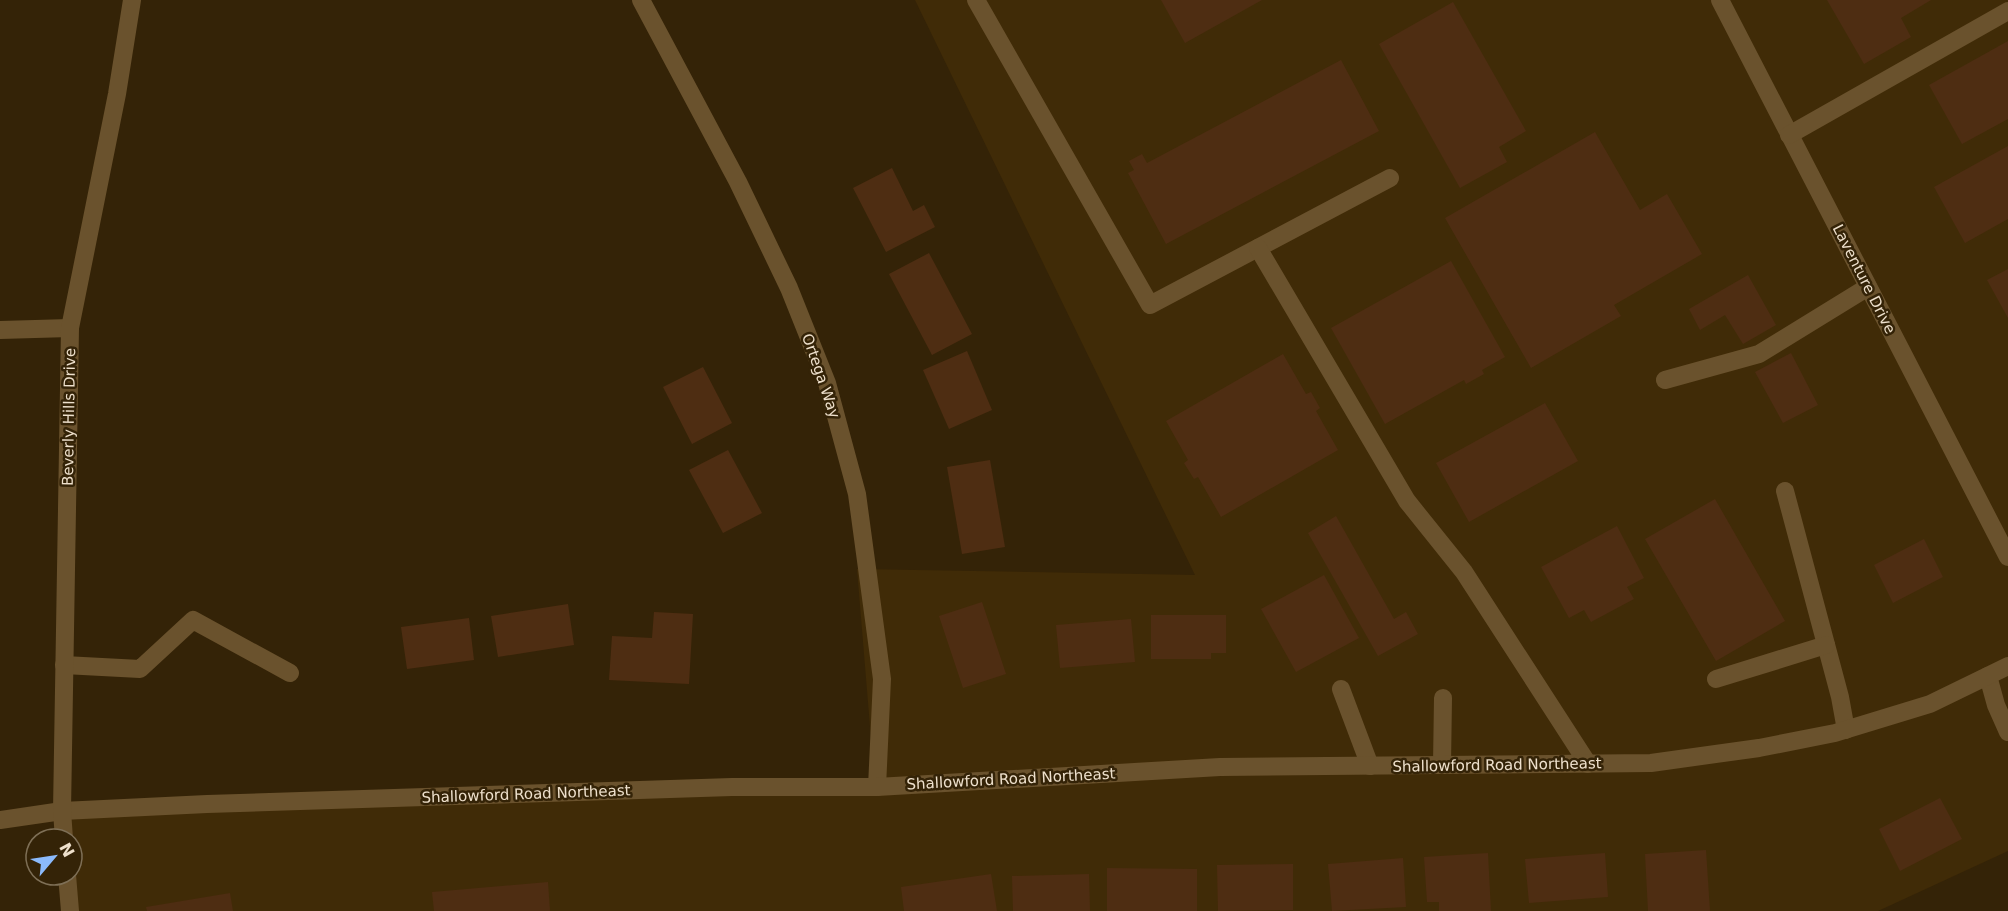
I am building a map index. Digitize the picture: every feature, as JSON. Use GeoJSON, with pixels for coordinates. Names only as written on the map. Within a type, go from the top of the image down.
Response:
{"type":"FeatureCollection","features":[{"type":"Feature","properties":{"kind":"street","name":"Beverly Hills Drive"},"geometry":{"type":"LineString","coordinates":[[63,827],[70,328],[117,94],[132,0]]}},
{"type":"Feature","properties":{"kind":"street","name":"Ortega Way"},"geometry":{"type":"LineString","coordinates":[[641,0],[738,182],[789,288],[827,383],[857,494],[882,679],[877,787]]}},
{"type":"Feature","properties":{"kind":"street"},"geometry":{"type":"LineString","coordinates":[[976,0],[1150,305],[1390,178]]}},
{"type":"Feature","properties":{"kind":"street","name":"Laventure Drive"},"geometry":{"type":"LineString","coordinates":[[1720,0],[2008,557]]}},
{"type":"Feature","properties":{"kind":"street"},"geometry":{"type":"LineString","coordinates":[[1790,135],[2008,11]]}},
{"type":"Feature","properties":{"kind":"street"},"geometry":{"type":"LineString","coordinates":[[1258,248],[1407,501],[1464,572],[1588,764]]}},
{"type":"Feature","properties":{"kind":"street"},"geometry":{"type":"LineString","coordinates":[[1665,380],[1759,354],[1868,287]]}},
{"type":"Feature","properties":{"kind":"street"},"geometry":{"type":"LineString","coordinates":[[0,330],[70,328]]}},
{"type":"Feature","properties":{"kind":"street"},"geometry":{"type":"LineString","coordinates":[[1785,491],[1840,697],[1845,730]]}},
{"type":"Feature","properties":{"kind":"street"},"geometry":{"type":"LineString","coordinates":[[64,665],[140,669],[193,620],[290,673]]}},
{"type":"Feature","properties":{"kind":"street"},"geometry":{"type":"LineString","coordinates":[[1716,679],[1826,645]]}},
{"type":"Feature","properties":{"kind":"street","name":"Shallowford Road Northeast"},"geometry":{"type":"LineString","coordinates":[[0,820],[62,811],[207,804],[732,787],[877,787],[1220,767],[1651,763],[1759,748],[1845,730],[1930,704],[2008,666]]}},
{"type":"Feature","properties":{"kind":"street"},"geometry":{"type":"LineString","coordinates":[[1988,676],[1996,705],[2008,732]]}},
{"type":"Feature","properties":{"kind":"street"},"geometry":{"type":"LineString","coordinates":[[1341,689],[1370,766]]}},
{"type":"Feature","properties":{"kind":"street"},"geometry":{"type":"LineString","coordinates":[[1442,765],[1443,698]]}},
{"type":"Feature","properties":{"kind":"street"},"geometry":{"type":"LineString","coordinates":[[68,887],[70,911]]}},
{"type":"Feature","properties":{"kind":"shaded area"},"geometry":{"type":"Polygon","coordinates":[[[915,0],[2008,0],[2008,851],[1878,911],[64,911],[69,887],[84,887],[84,827],[64,827],[57,815],[875,787],[857,569],[1195,575],[915,0]]]}},
{"type":"Feature","properties":{"kind":"building"},"geometry":{"type":"Polygon","coordinates":[[[1161,0],[1262,0],[1185,43],[1161,0]]]}},
{"type":"Feature","properties":{"kind":"building"},"geometry":{"type":"Polygon","coordinates":[[[1827,0],[1931,0],[1901,18],[1911,37],[1864,64],[1827,0]]]}},
{"type":"Feature","properties":{"kind":"building"},"geometry":{"type":"Polygon","coordinates":[[[1453,2],[1526,131],[1499,147],[1507,162],[1460,188],[1379,44],[1453,2]]]}},
{"type":"Feature","properties":{"kind":"building"},"geometry":{"type":"Polygon","coordinates":[[[2008,41],[2008,119],[1962,144],[1929,85],[2008,41]]]}},
{"type":"Feature","properties":{"kind":"building"},"geometry":{"type":"Polygon","coordinates":[[[1341,60],[1379,131],[1166,244],[1128,173],[1134,170],[1129,161],[1142,154],[1147,163],[1341,60]]]}},
{"type":"Feature","properties":{"kind":"building"},"geometry":{"type":"Polygon","coordinates":[[[1595,132],[1640,210],[1667,194],[1702,254],[1614,305],[1621,316],[1531,368],[1445,218],[1595,132]]]}},
{"type":"Feature","properties":{"kind":"building"},"geometry":{"type":"Polygon","coordinates":[[[2008,146],[2008,219],[1965,243],[1934,187],[2008,146]]]}},
{"type":"Feature","properties":{"kind":"building"},"geometry":{"type":"Polygon","coordinates":[[[892,168],[913,211],[924,205],[935,227],[886,252],[853,188],[892,168]]]}},
{"type":"Feature","properties":{"kind":"building"},"geometry":{"type":"Polygon","coordinates":[[[929,253],[972,334],[932,355],[889,274],[929,253]]]}},
{"type":"Feature","properties":{"kind":"building"},"geometry":{"type":"Polygon","coordinates":[[[1451,261],[1505,357],[1482,370],[1484,374],[1466,384],[1464,380],[1385,424],[1331,328],[1451,261]]]}},
{"type":"Feature","properties":{"kind":"building"},"geometry":{"type":"Polygon","coordinates":[[[2008,269],[2008,318],[1987,280],[2008,269]]]}},
{"type":"Feature","properties":{"kind":"building"},"geometry":{"type":"Polygon","coordinates":[[[1748,275],[1776,325],[1743,344],[1725,315],[1700,330],[1689,309],[1748,275]]]}},
{"type":"Feature","properties":{"kind":"building"},"geometry":{"type":"Polygon","coordinates":[[[967,351],[992,410],[949,429],[923,370],[967,351]]]}},
{"type":"Feature","properties":{"kind":"building"},"geometry":{"type":"Polygon","coordinates":[[[1791,353],[1818,405],[1783,423],[1755,372],[1791,353]]]}},
{"type":"Feature","properties":{"kind":"building"},"geometry":{"type":"Polygon","coordinates":[[[1283,354],[1306,394],[1311,392],[1320,408],[1316,411],[1338,450],[1221,517],[1198,477],[1194,479],[1184,463],[1188,460],[1166,421],[1283,354]]]}},
{"type":"Feature","properties":{"kind":"building"},"geometry":{"type":"Polygon","coordinates":[[[703,367],[732,423],[692,444],[663,387],[703,367]]]}},
{"type":"Feature","properties":{"kind":"building"},"geometry":{"type":"Polygon","coordinates":[[[1545,403],[1578,461],[1469,522],[1436,463],[1545,403]]]}},
{"type":"Feature","properties":{"kind":"building"},"geometry":{"type":"Polygon","coordinates":[[[728,450],[762,513],[723,533],[689,470],[728,450]]]}},
{"type":"Feature","properties":{"kind":"building"},"geometry":{"type":"Polygon","coordinates":[[[990,460],[1005,547],[962,554],[947,467],[990,460]]]}},
{"type":"Feature","properties":{"kind":"building"},"geometry":{"type":"Polygon","coordinates":[[[1715,499],[1785,621],[1716,661],[1645,539],[1715,499]]]}},
{"type":"Feature","properties":{"kind":"building"},"geometry":{"type":"Polygon","coordinates":[[[1336,516],[1394,619],[1406,612],[1418,634],[1378,656],[1308,533],[1336,516]]]}},
{"type":"Feature","properties":{"kind":"building"},"geometry":{"type":"Polygon","coordinates":[[[1617,526],[1644,578],[1627,587],[1634,599],[1591,622],[1584,610],[1569,618],[1541,567],[1617,526]]]}},
{"type":"Feature","properties":{"kind":"building"},"geometry":{"type":"Polygon","coordinates":[[[1924,539],[1943,577],[1893,603],[1874,565],[1924,539]]]}},
{"type":"Feature","properties":{"kind":"building"},"geometry":{"type":"Polygon","coordinates":[[[1324,575],[1359,638],[1296,672],[1261,609],[1324,575]]]}},
{"type":"Feature","properties":{"kind":"building"},"geometry":{"type":"Polygon","coordinates":[[[982,602],[1006,674],[963,688],[939,616],[982,602]]]}},
{"type":"Feature","properties":{"kind":"building"},"geometry":{"type":"Polygon","coordinates":[[[568,604],[574,645],[498,657],[491,616],[568,604]]]}},
{"type":"Feature","properties":{"kind":"building"},"geometry":{"type":"Polygon","coordinates":[[[654,612],[693,614],[689,684],[609,680],[612,636],[652,638],[654,612]]]}},
{"type":"Feature","properties":{"kind":"building"},"geometry":{"type":"Polygon","coordinates":[[[1151,615],[1226,615],[1226,653],[1211,653],[1211,659],[1151,659],[1151,615]]]}},
{"type":"Feature","properties":{"kind":"building"},"geometry":{"type":"Polygon","coordinates":[[[469,618],[474,660],[407,669],[401,627],[469,618]]]}},
{"type":"Feature","properties":{"kind":"building"},"geometry":{"type":"Polygon","coordinates":[[[1131,619],[1135,662],[1060,668],[1056,625],[1131,619]]]}},
{"type":"Feature","properties":{"kind":"building"},"geometry":{"type":"Polygon","coordinates":[[[1940,798],[1962,839],[1900,871],[1879,829],[1940,798]]]}},
{"type":"Feature","properties":{"kind":"building"},"geometry":{"type":"Polygon","coordinates":[[[1706,850],[1710,911],[1648,911],[1645,854],[1706,850]]]}},
{"type":"Feature","properties":{"kind":"building"},"geometry":{"type":"Polygon","coordinates":[[[1488,853],[1491,911],[1439,911],[1439,902],[1427,902],[1424,857],[1488,853]]]}},
{"type":"Feature","properties":{"kind":"building"},"geometry":{"type":"Polygon","coordinates":[[[1605,853],[1608,897],[1529,903],[1525,859],[1605,853]]]}},
{"type":"Feature","properties":{"kind":"building"},"geometry":{"type":"Polygon","coordinates":[[[1403,858],[1406,907],[1332,911],[1328,864],[1403,858]]]}},
{"type":"Feature","properties":{"kind":"building"},"geometry":{"type":"Polygon","coordinates":[[[1293,864],[1293,910],[1218,911],[1217,865],[1293,864]]]}},
{"type":"Feature","properties":{"kind":"building"},"geometry":{"type":"Polygon","coordinates":[[[1107,868],[1197,869],[1197,911],[1107,911],[1107,868]]]}},
{"type":"Feature","properties":{"kind":"building"},"geometry":{"type":"Polygon","coordinates":[[[991,874],[997,911],[904,911],[901,887],[991,874]]]}},
{"type":"Feature","properties":{"kind":"building"},"geometry":{"type":"Polygon","coordinates":[[[1089,874],[1090,911],[1013,911],[1012,876],[1089,874]]]}},
{"type":"Feature","properties":{"kind":"building"},"geometry":{"type":"Polygon","coordinates":[[[548,882],[550,911],[434,911],[432,892],[548,882]]]}},
{"type":"Feature","properties":{"kind":"building"},"geometry":{"type":"Polygon","coordinates":[[[230,893],[233,911],[147,911],[146,907],[230,893]]]}}]}
